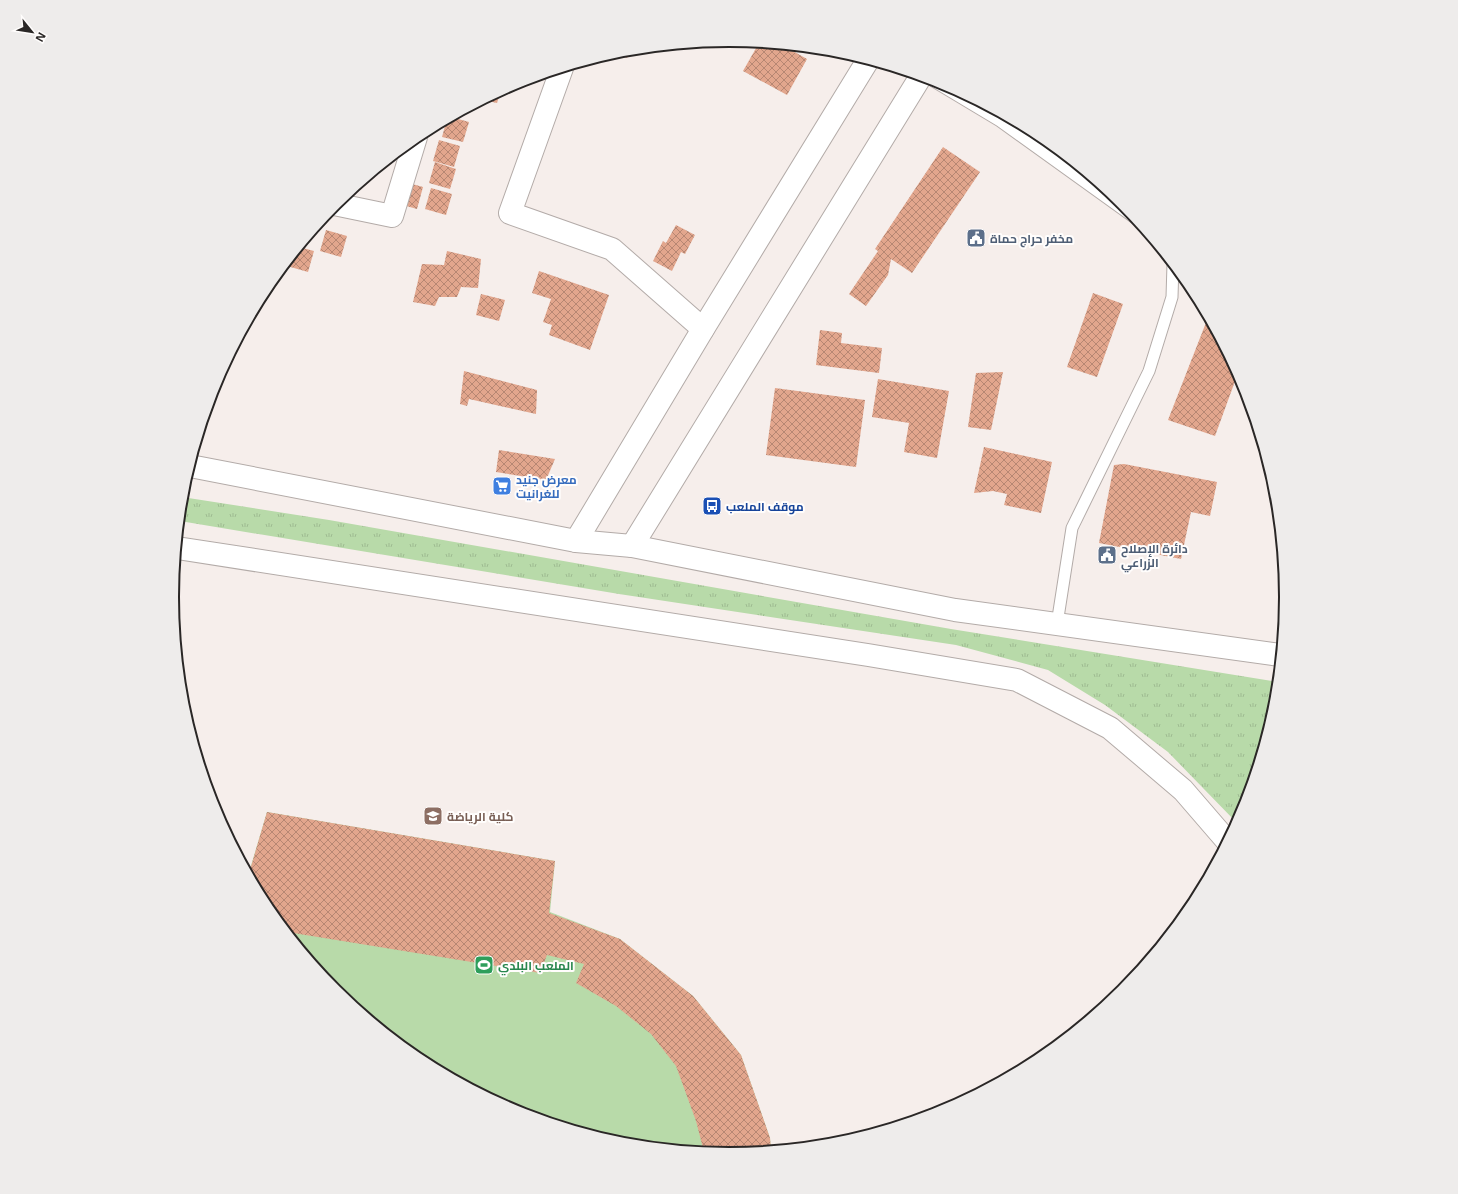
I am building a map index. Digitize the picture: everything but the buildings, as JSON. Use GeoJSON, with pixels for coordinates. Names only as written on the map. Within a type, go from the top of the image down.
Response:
{"type":"FeatureCollection","features":[{"type":"Feature","properties":{"kind":"main road"},"geometry":{"type":"LineString","coordinates":[[576,541],[703,329],[865,65]]}},
{"type":"Feature","properties":{"kind":"main road"},"geometry":{"type":"LineString","coordinates":[[560,74],[510,213],[612,249],[703,329]]}},
{"type":"Feature","properties":{"kind":"main road"},"geometry":{"type":"LineString","coordinates":[[632,546],[918,81]]}},
{"type":"Feature","properties":{"kind":"main road"},"geometry":{"type":"LineString","coordinates":[[342,206],[392,216],[413,147]]}},
{"type":"Feature","properties":{"kind":"main road"},"geometry":{"type":"LineString","coordinates":[[195,467],[576,541],[632,546],[955,610],[1276,655]]}},
{"type":"Feature","properties":{"kind":"main road"},"geometry":{"type":"LineString","coordinates":[[181,549],[853,652],[1017,680],[1110,728],[1183,790],[1223,837]]}},
{"type":"Feature","properties":{"kind":"lane"},"geometry":{"type":"LineString","coordinates":[[1013,127],[1105,196]]}},
{"type":"Feature","properties":{"kind":"lane"},"geometry":{"type":"LineString","coordinates":[[1057,624],[1072,528],[1149,371],[1172,297],[1173,273]]}},
{"type":"Feature","properties":{"kind":"green space"},"geometry":{"type":"Polygon","coordinates":[[[189,498],[329,520],[951,629],[1272,681],[1260,739],[1250,774],[1232,818],[1168,752],[1105,705],[1048,670],[956,645],[619,594],[185,522],[189,498]]]}},
{"type":"Feature","properties":{"kind":"green space","name":"الملعب البلدي"},"geometry":{"type":"Polygon","coordinates":[[[267,812],[555,861],[550,912],[620,939],[693,996],[741,1055],[770,1138],[771,1145],[729,1147],[693,1146],[657,1142],[587,1128],[552,1118],[519,1105],[454,1073],[423,1054],[394,1033],[366,1011],[340,986],[315,960],[293,932],[272,903],[251,867],[267,812]]]}},
{"type":"Feature","properties":{"kind":"place","name":"مخفر حراج حماة"},"geometry":{"type":"Point","coordinates":[976,238]}},
{"type":"Feature","properties":{"kind":"place","name":"معرض جنيد للغرانيت"},"geometry":{"type":"Point","coordinates":[502,486]}},
{"type":"Feature","properties":{"kind":"place","name":"موقف الملعب"},"geometry":{"type":"Point","coordinates":[712,506]}},
{"type":"Feature","properties":{"kind":"place","name":"دائرة الإصلاح الزراعي"},"geometry":{"type":"Point","coordinates":[1107,555]}},
{"type":"Feature","properties":{"kind":"place","name":"كلية الرياضة"},"geometry":{"type":"Point","coordinates":[433,816]}},
{"type":"Feature","properties":{"kind":"place","name":"الملعب البلدي"},"geometry":{"type":"Point","coordinates":[484,965]}}]}
